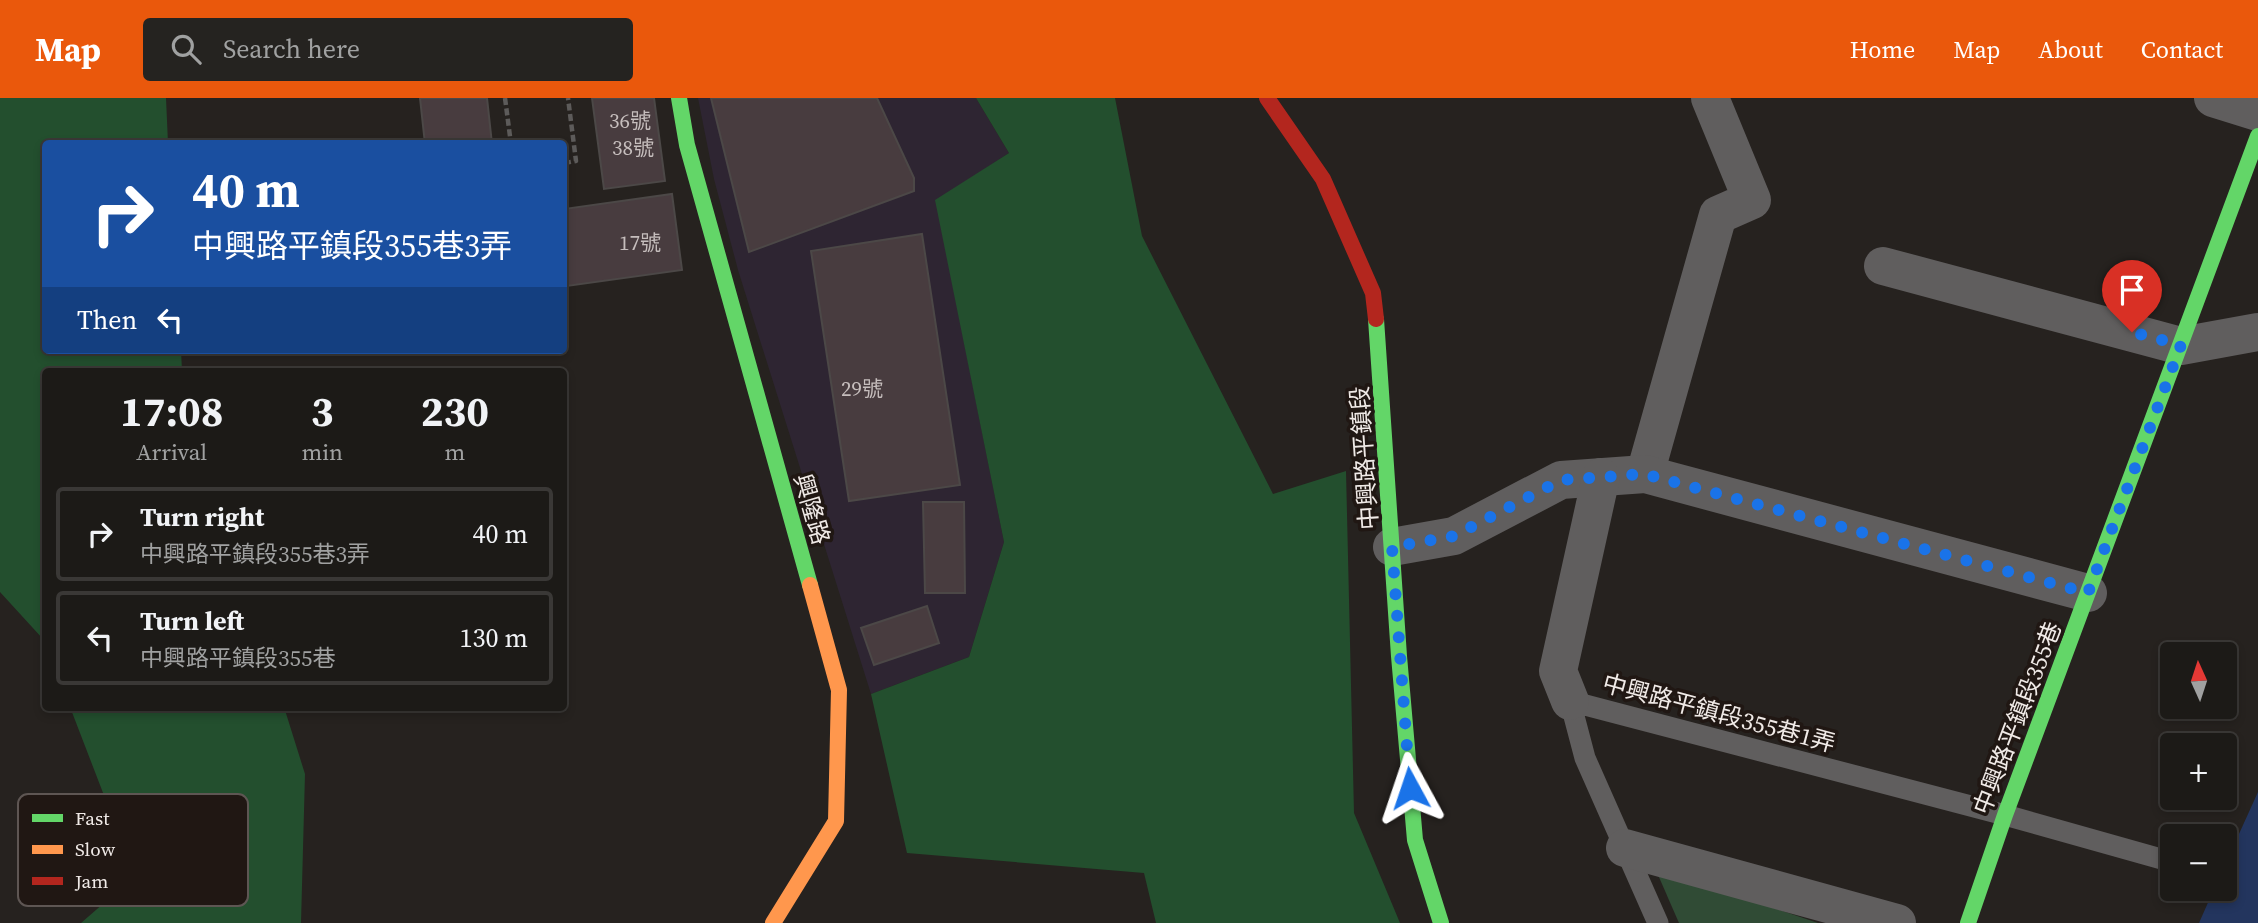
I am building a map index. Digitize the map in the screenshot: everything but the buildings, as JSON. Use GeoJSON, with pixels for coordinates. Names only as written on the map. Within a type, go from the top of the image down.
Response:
{"type":"FeatureCollection","features":[{"type":"Feature","properties":{"kind":"street","name":"興隆路"},"geometry":{"type":"LineString","coordinates":[[679,98],[687,145],[839,690],[836,821],[773,923]]}},
{"type":"Feature","properties":{"kind":"street","name":"中興路平鎮段"},"geometry":{"type":"LineString","coordinates":[[1268,98],[1323,180],[1373,293],[1380,347],[1392,547],[1415,840],[1441,923]]}},
{"type":"Feature","properties":{"kind":"street"},"geometry":{"type":"LineString","coordinates":[[1644,474],[1718,215],[1752,200],[1710,98]]}},
{"type":"Feature","properties":{"kind":"street"},"geometry":{"type":"LineString","coordinates":[[2213,98],[2258,112]]}},
{"type":"Feature","properties":{"kind":"street","name":"中興路平鎮段355巷"},"geometry":{"type":"LineString","coordinates":[[1968,923],[2004,815],[2258,136]]}},
{"type":"Feature","properties":{"kind":"street"},"geometry":{"type":"LineString","coordinates":[[1883,266],[2181,345],[2258,332]]}},
{"type":"Feature","properties":{"kind":"street"},"geometry":{"type":"LineString","coordinates":[[1392,547],[1454,536],[1561,480],[1644,474],[2088,593]]}},
{"type":"Feature","properties":{"kind":"street"},"geometry":{"type":"LineString","coordinates":[[1570,701],[1558,671],[1601,477]]}},
{"type":"Feature","properties":{"kind":"street"},"geometry":{"type":"LineString","coordinates":[[1625,848],[1897,923]]}},
{"type":"Feature","properties":{"kind":"lane","name":"中興路平鎮段355巷1弄"},"geometry":{"type":"LineString","coordinates":[[1658,923],[1585,758],[1570,701],[2160,859]]}},
{"type":"Feature","properties":{"kind":"path"},"geometry":{"type":"LineString","coordinates":[[505,98],[510,140]]}},
{"type":"Feature","properties":{"kind":"path"},"geometry":{"type":"LineString","coordinates":[[567,163],[576,162],[569,98]]}},
{"type":"Feature","properties":{"kind":"shaded area"},"geometry":{"type":"Polygon","coordinates":[[[698,98],[976,98],[1009,153],[936,201],[1004,542],[969,657],[871,694],[738,270],[714,179],[698,98]]]}},
{"type":"Feature","properties":{"kind":"green space"},"geometry":{"type":"Polygon","coordinates":[[[0,98],[166,98],[168,140],[42,140],[42,354],[181,354],[182,368],[42,368],[42,638],[0,592],[0,98]]]}},
{"type":"Feature","properties":{"kind":"green space"},"geometry":{"type":"Polygon","coordinates":[[[976,98],[1115,98],[1142,236],[1273,494],[1346,471],[1354,813],[1400,923],[1156,923],[1144,873],[907,853],[871,694],[969,657],[1004,542],[935,200],[1009,153],[976,98]]]}},
{"type":"Feature","properties":{"kind":"green space"},"geometry":{"type":"Polygon","coordinates":[[[72,711],[285,711],[305,774],[301,923],[81,923],[101,906],[248,906],[248,794],[103,794],[72,711]]]}},
{"type":"Feature","properties":{"kind":"green space"},"geometry":{"type":"Polygon","coordinates":[[[1655,868],[1818,923],[1679,923],[1655,868]]]}},
{"type":"Feature","properties":{"kind":"water"},"geometry":{"type":"Polygon","coordinates":[[[2258,792],[2258,923],[2199,923],[2209,901],[2237,901],[2237,838],[2258,792]]]}},
{"type":"Feature","properties":{"kind":"traffic: fast"},"geometry":{"type":"LineString","coordinates":[[679,98],[687,145],[810,585]]}},
{"type":"Feature","properties":{"kind":"traffic: fast"},"geometry":{"type":"LineString","coordinates":[[1968,923],[2005,815],[2258,136]]}},
{"type":"Feature","properties":{"kind":"traffic: fast"},"geometry":{"type":"LineString","coordinates":[[1376,319],[1399,656],[1415,840],[1441,923]]}},
{"type":"Feature","properties":{"kind":"traffic: slow"},"geometry":{"type":"LineString","coordinates":[[773,923],[836,821],[839,690],[810,585]]}},
{"type":"Feature","properties":{"kind":"traffic: jam"},"geometry":{"type":"LineString","coordinates":[[1267,98],[1323,179],[1373,293],[1376,319]]}},
{"type":"Feature","properties":{"kind":"route"},"geometry":{"type":"LineString","coordinates":[[1410,788],[1392,547],[1454,536],[1561,480],[1644,474],[2088,593],[2181,345],[2132,332]]}}]}
